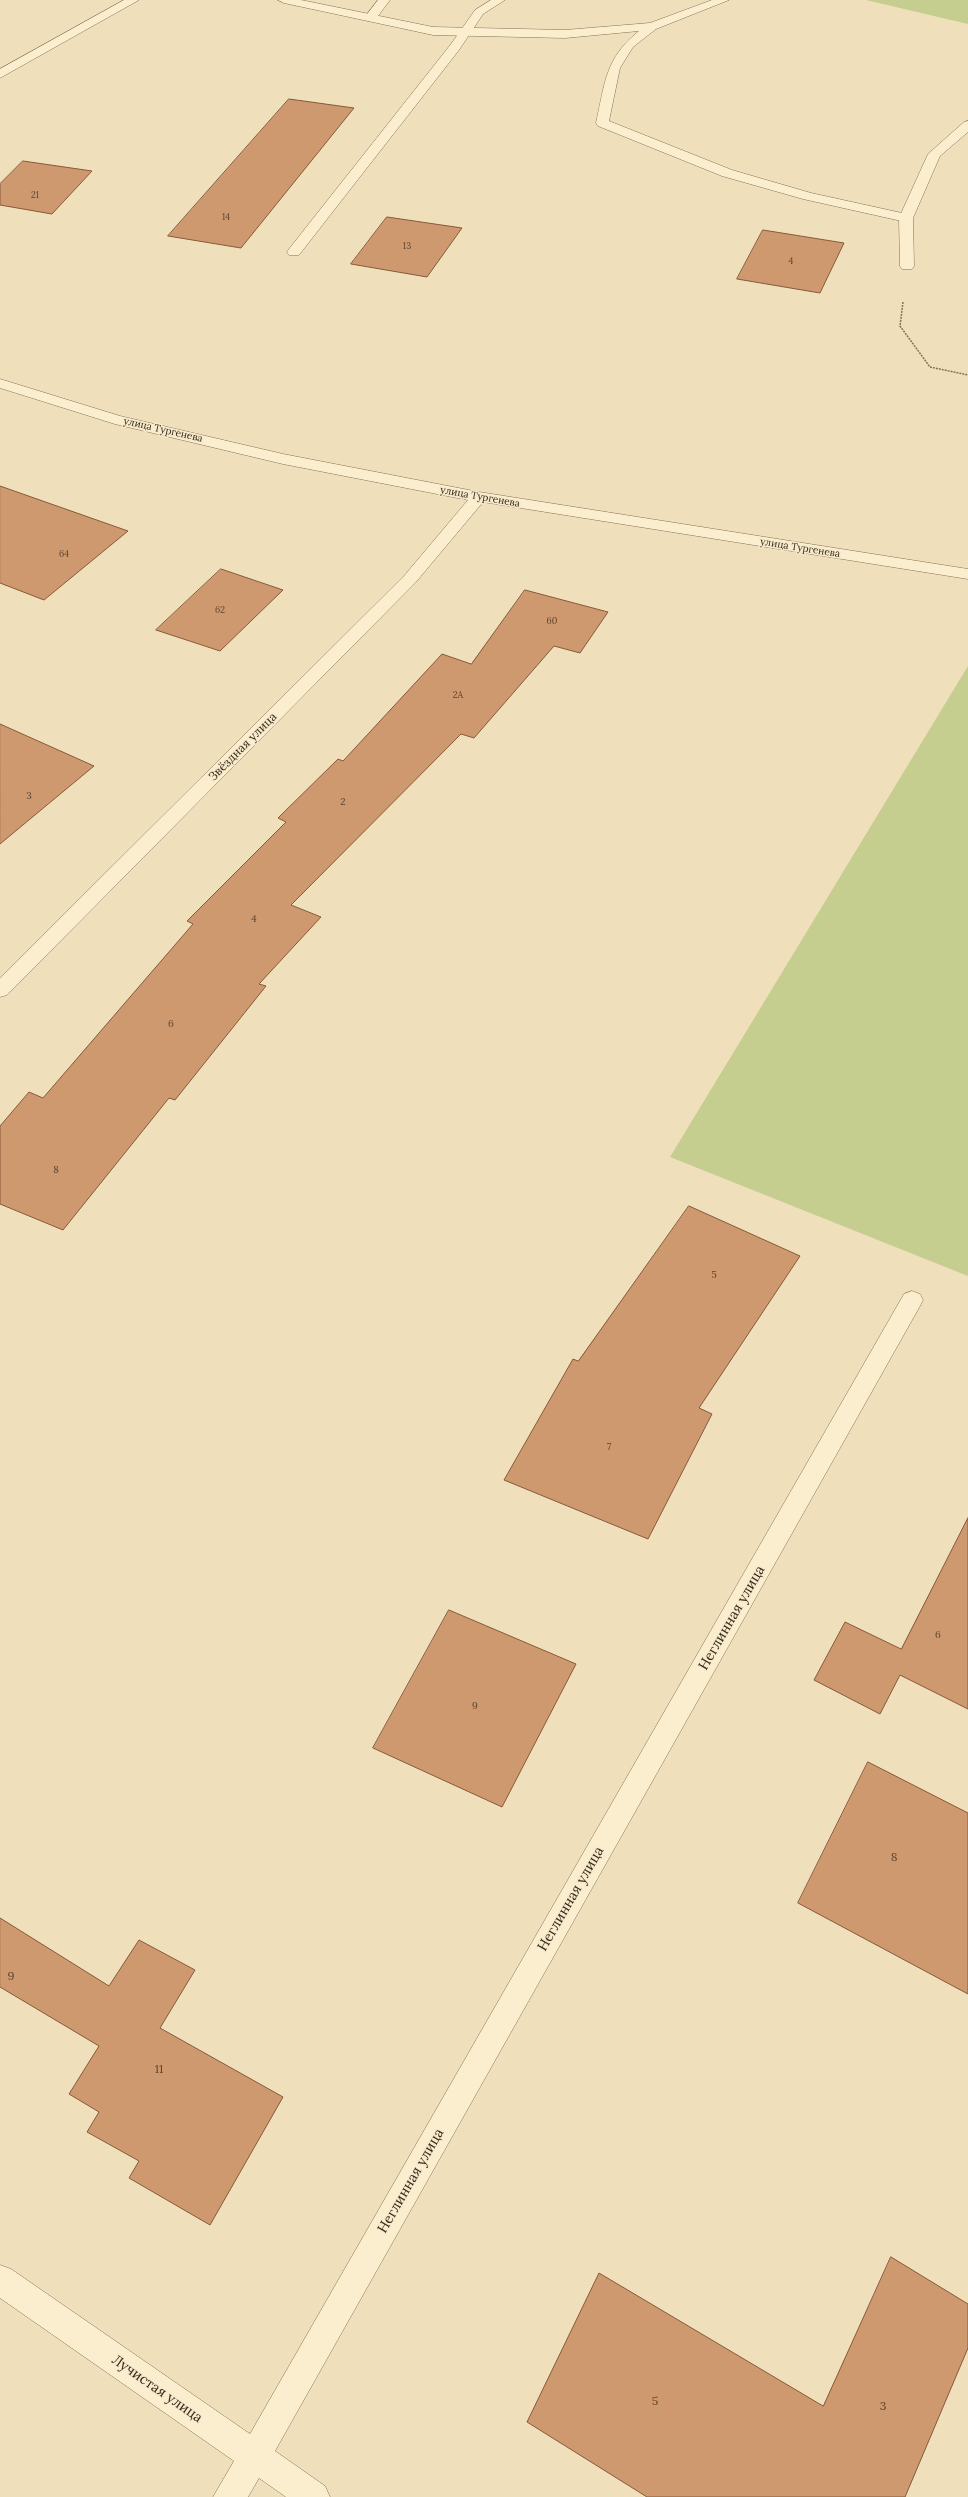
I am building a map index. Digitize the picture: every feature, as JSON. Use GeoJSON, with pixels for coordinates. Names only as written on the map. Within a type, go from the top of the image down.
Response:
{"type":"FeatureCollection","features":[{"type":"Feature","properties":{"kind":"street"},"geometry":{"type":"LineString","coordinates":[[0,74],[133,0]]}},
{"type":"Feature","properties":{"kind":"street"},"geometry":{"type":"LineString","coordinates":[[284,0],[433,31],[565,34],[652,26],[723,0]]}},
{"type":"Feature","properties":{"kind":"street"},"geometry":{"type":"LineString","coordinates":[[371,17],[384,0]]}},
{"type":"Feature","properties":{"kind":"street"},"geometry":{"type":"LineString","coordinates":[[294,252],[455,47],[479,12],[498,0]]}},
{"type":"Feature","properties":{"kind":"street"},"geometry":{"type":"LineString","coordinates":[[652,26],[629,45],[614,68],[602,123],[727,173],[808,196],[906,218]]}},
{"type":"Feature","properties":{"kind":"street"},"geometry":{"type":"LineString","coordinates":[[907,266],[906,218],[934,154],[968,126]]}},
{"type":"Feature","properties":{"kind":"street","name":"улица Тургенева"},"geometry":{"type":"LineString","coordinates":[[0,383],[115,419],[268,455],[479,497],[968,574]]}},
{"type":"Feature","properties":{"kind":"street","name":"Звёздная улица"},"geometry":{"type":"LineString","coordinates":[[0,990],[410,579],[479,497]]}},
{"type":"Feature","properties":{"kind":"street","name":"Неглинная улица"},"geometry":{"type":"LineString","coordinates":[[229,2497],[255,2456],[912,1300]]}},
{"type":"Feature","properties":{"kind":"street","name":"Лучистая улица"},"geometry":{"type":"LineString","coordinates":[[0,2280],[314,2497]]}},
{"type":"Feature","properties":{"kind":"path"},"geometry":{"type":"LineString","coordinates":[[907,266],[900,326],[930,367],[968,374]]}},
{"type":"Feature","properties":{"kind":"green space"},"geometry":{"type":"Polygon","coordinates":[[[866,0],[968,0],[968,24],[866,0]]]}},
{"type":"Feature","properties":{"kind":"green space"},"geometry":{"type":"Polygon","coordinates":[[[968,666],[968,1276],[670,1157],[968,666]]]}},
{"type":"Feature","properties":{"kind":"building"},"geometry":{"type":"Polygon","coordinates":[[[289,99],[354,108],[241,248],[168,236],[289,99]]]}},
{"type":"Feature","properties":{"kind":"building"},"geometry":{"type":"Polygon","coordinates":[[[23,161],[92,171],[52,214],[0,205],[0,184],[23,161]]]}},
{"type":"Feature","properties":{"kind":"building"},"geometry":{"type":"Polygon","coordinates":[[[387,217],[462,228],[427,277],[351,264],[387,217]]]}},
{"type":"Feature","properties":{"kind":"building"},"geometry":{"type":"Polygon","coordinates":[[[763,230],[844,243],[820,293],[737,279],[763,230]]]}},
{"type":"Feature","properties":{"kind":"building"},"geometry":{"type":"Polygon","coordinates":[[[0,486],[128,531],[44,600],[0,583],[0,486]]]}},
{"type":"Feature","properties":{"kind":"building"},"geometry":{"type":"Polygon","coordinates":[[[221,569],[283,590],[220,651],[156,630],[221,569]]]}},
{"type":"Feature","properties":{"kind":"building"},"geometry":{"type":"Polygon","coordinates":[[[525,590],[608,612],[580,653],[554,646],[474,738],[461,734],[291,905],[321,917],[259,984],[266,986],[175,1100],[169,1098],[63,1230],[0,1204],[0,1126],[29,1092],[43,1098],[193,924],[187,921],[286,822],[278,818],[338,759],[343,761],[442,654],[471,664],[525,590]]]}},
{"type":"Feature","properties":{"kind":"building"},"geometry":{"type":"Polygon","coordinates":[[[0,724],[94,766],[0,844],[0,724]]]}},
{"type":"Feature","properties":{"kind":"building"},"geometry":{"type":"Polygon","coordinates":[[[689,1206],[800,1256],[699,1408],[712,1414],[648,1539],[504,1480],[573,1359],[578,1361],[689,1206]]]}},
{"type":"Feature","properties":{"kind":"building"},"geometry":{"type":"Polygon","coordinates":[[[968,1518],[968,1709],[900,1675],[880,1714],[814,1680],[845,1622],[901,1649],[968,1518]]]}},
{"type":"Feature","properties":{"kind":"building"},"geometry":{"type":"Polygon","coordinates":[[[449,1610],[576,1664],[502,1807],[373,1748],[449,1610]]]}},
{"type":"Feature","properties":{"kind":"building"},"geometry":{"type":"Polygon","coordinates":[[[868,1762],[968,1813],[968,1994],[798,1903],[868,1762]]]}},
{"type":"Feature","properties":{"kind":"building"},"geometry":{"type":"Polygon","coordinates":[[[0,1918],[109,1986],[139,1940],[195,1970],[160,2028],[283,2097],[210,2225],[129,2178],[139,2161],[87,2132],[99,2112],[69,2094],[99,2046],[0,1987],[0,1918]]]}},
{"type":"Feature","properties":{"kind":"building"},"geometry":{"type":"Polygon","coordinates":[[[891,2257],[968,2304],[968,2348],[905,2497],[647,2497],[527,2422],[599,2273],[823,2406],[891,2257]]]}}]}
